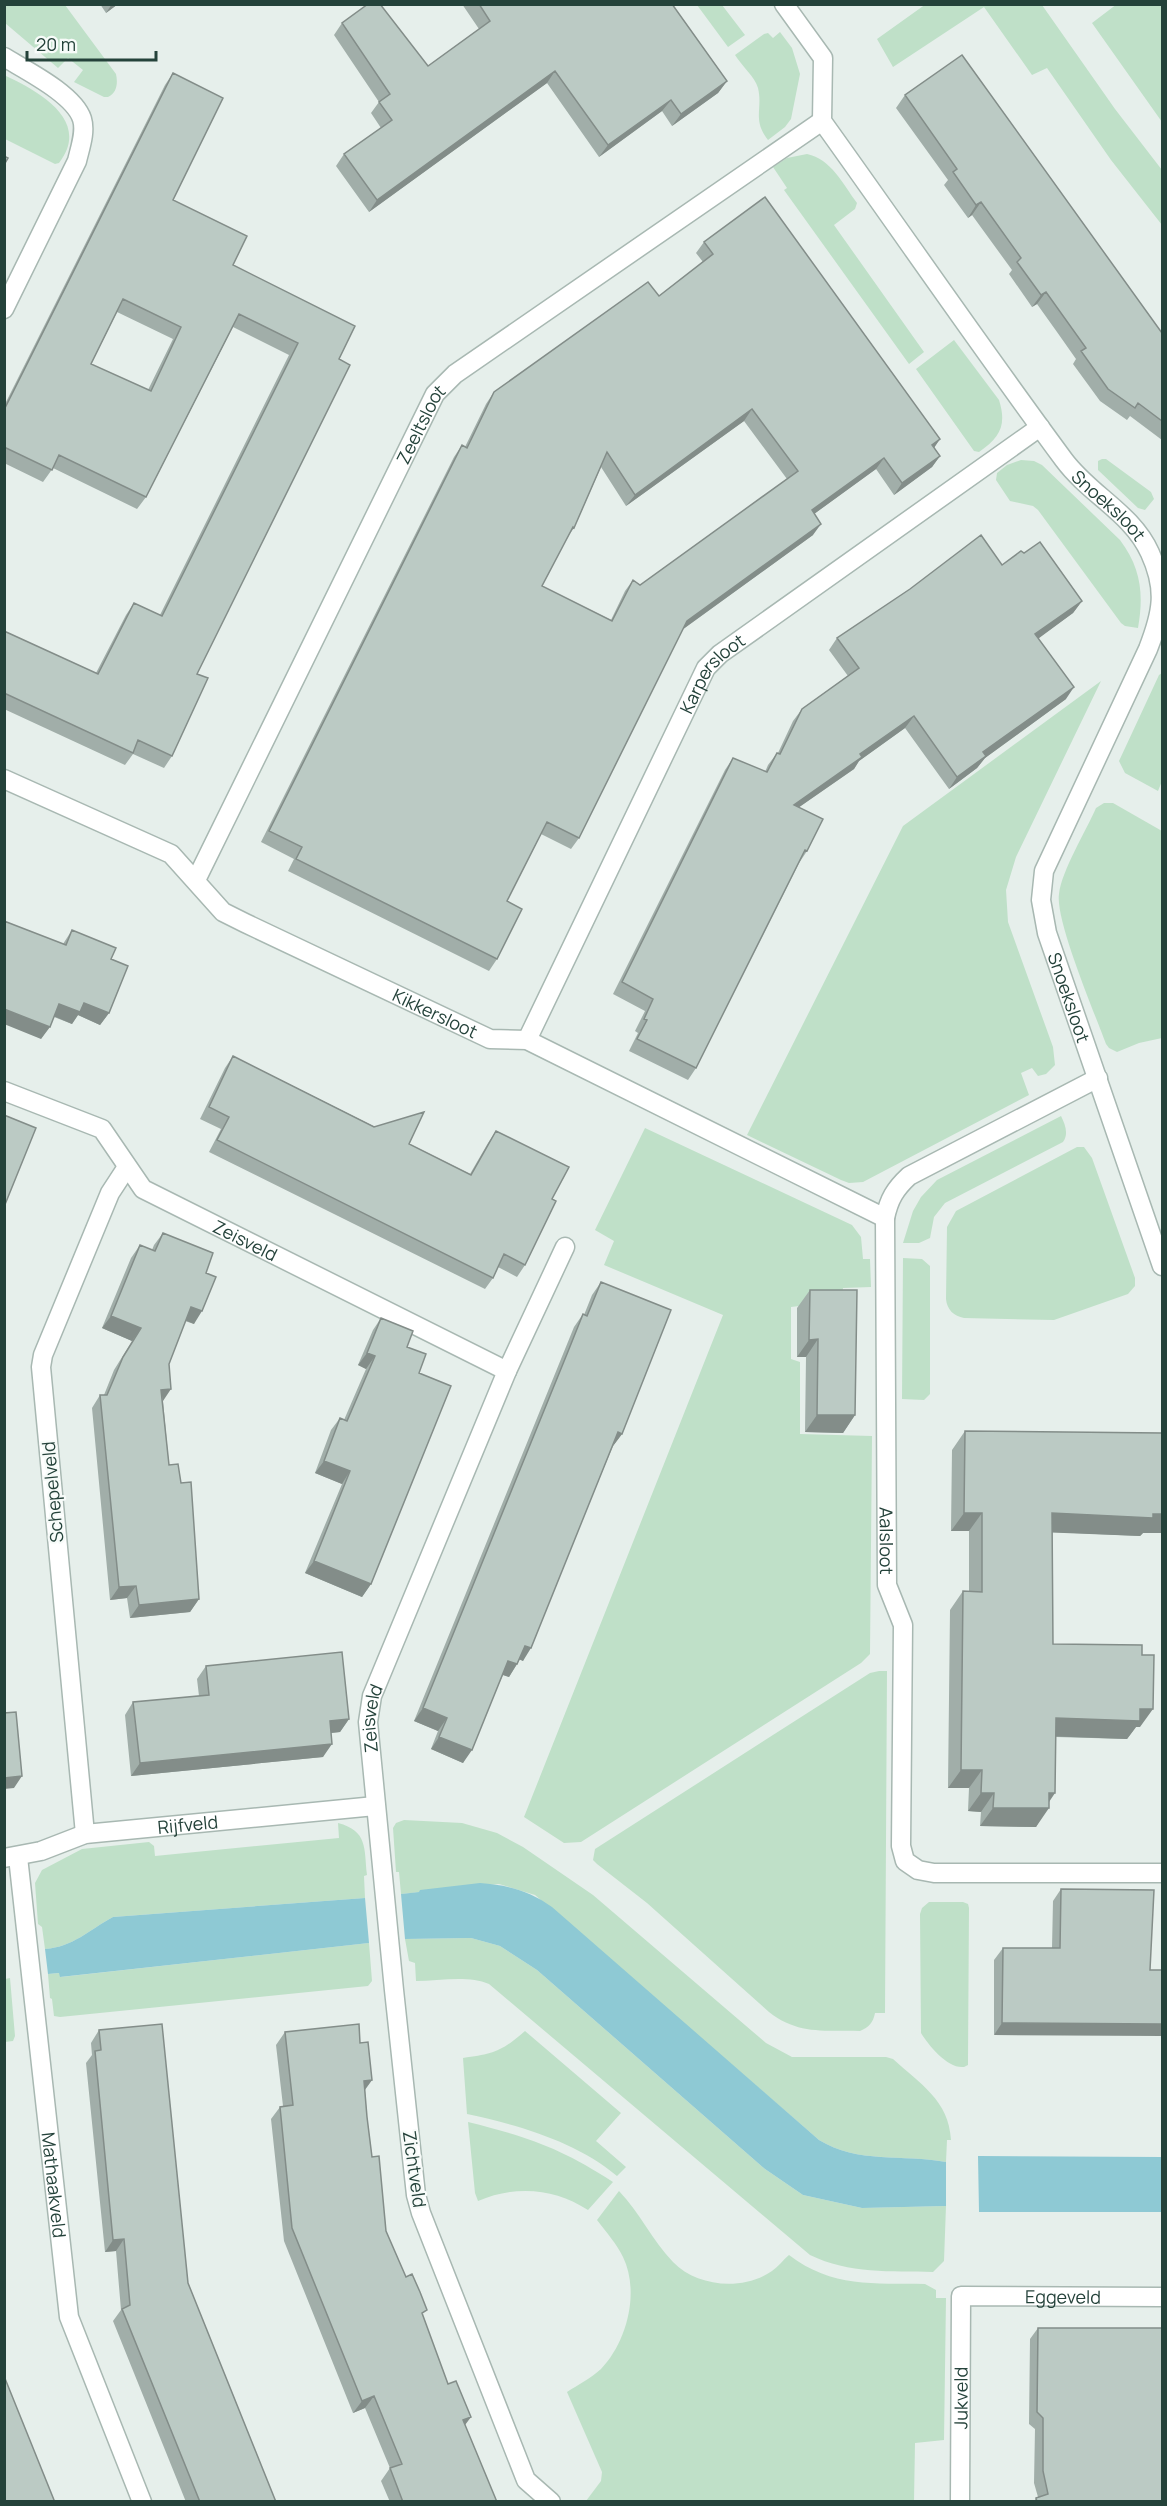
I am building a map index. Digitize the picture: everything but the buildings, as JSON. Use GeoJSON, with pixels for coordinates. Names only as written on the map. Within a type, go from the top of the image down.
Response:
{"type":"FeatureCollection","features":[{"type":"Feature","properties":{"kind":"street"},"geometry":{"type":"LineString","coordinates":[[784,4],[823,58],[822,121]]}},
{"type":"Feature","properties":{"kind":"street"},"geometry":{"type":"LineString","coordinates":[[4,57],[62,94],[75,107],[82,119],[82,140],[77,161],[4,309]]}},
{"type":"Feature","properties":{"kind":"street","name":"Snoeksloot"},"geometry":{"type":"LineString","coordinates":[[822,121],[1067,464],[1131,524],[1150,552],[1161,586],[1160,619],[1044,872],[1041,900],[1047,933],[1162,1266]]}},
{"type":"Feature","properties":{"kind":"street","name":"Zeeltsloot"},"geometry":{"type":"LineString","coordinates":[[196,880],[435,394],[455,374],[822,121]]}},
{"type":"Feature","properties":{"kind":"street","name":"Karpersloot"},"geometry":{"type":"LineString","coordinates":[[527,1040],[706,668],[720,654],[1040,427]]}},
{"type":"Feature","properties":{"kind":"street","name":"Kikkersloot"},"geometry":{"type":"LineString","coordinates":[[4,779],[171,854],[224,912],[245,923],[490,1039],[527,1040],[885,1218]]}},
{"type":"Feature","properties":{"kind":"street","name":"Aalsloot"},"geometry":{"type":"LineString","coordinates":[[1098,1077],[909,1176],[888,1201],[885,1218],[887,1584],[903,1625],[900,1830],[905,1862],[918,1870],[934,1873],[1162,1873]]}},
{"type":"Feature","properties":{"kind":"street","name":"Zeisveld"},"geometry":{"type":"LineString","coordinates":[[4,1091],[102,1129],[143,1189],[507,1371]]}},
{"type":"Feature","properties":{"kind":"street","name":"Schepelveld"},"geometry":{"type":"LineString","coordinates":[[85,1834],[41,1367],[43,1355],[110,1193],[127,1167]]}},
{"type":"Feature","properties":{"kind":"street","name":"Zeisveld"},"geometry":{"type":"LineString","coordinates":[[375,1806],[368,1722],[372,1696],[507,1371],[565,1247]]}},
{"type":"Feature","properties":{"kind":"street","name":"Rijfveld"},"geometry":{"type":"LineString","coordinates":[[11,1858],[41,1851],[85,1834],[375,1806]]}},
{"type":"Feature","properties":{"kind":"street","name":"Zichtveld"},"geometry":{"type":"LineString","coordinates":[[375,1806],[417,2195],[421,2213],[526,2480],[551,2502]]}},
{"type":"Feature","properties":{"kind":"street","name":"Mathaakveld"},"geometry":{"type":"LineString","coordinates":[[11,1858],[25,1928],[69,2317],[142,2502]]}},
{"type":"Feature","properties":{"kind":"street","name":"Eggeveld"},"geometry":{"type":"LineString","coordinates":[[961,2296],[1162,2297]]}},
{"type":"Feature","properties":{"kind":"street","name":"Jukveld"},"geometry":{"type":"LineString","coordinates":[[960,2502],[961,2296]]}},
{"type":"Feature","properties":{"kind":"green space"},"geometry":{"type":"Polygon","coordinates":[[[926,4],[1042,5],[1115,109],[1162,170],[1162,225],[1111,160],[1047,68],[1032,75],[984,7],[893,67],[877,39],[926,4]]]}},
{"type":"Feature","properties":{"kind":"green space"},"geometry":{"type":"Polygon","coordinates":[[[1117,4],[1162,5],[1162,122],[1092,23],[1117,4]]]}},
{"type":"Feature","properties":{"kind":"green space"},"geometry":{"type":"Polygon","coordinates":[[[4,5],[65,5],[116,74],[117,84],[113,93],[104,97],[74,82],[83,70],[68,58],[58,68],[5,23],[4,5]]]}},
{"type":"Feature","properties":{"kind":"green space"},"geometry":{"type":"Polygon","coordinates":[[[697,5],[722,5],[745,35],[728,47],[697,5]]]}},
{"type":"Feature","properties":{"kind":"green space"},"geometry":{"type":"Polygon","coordinates":[[[780,32],[792,48],[800,74],[791,119],[785,127],[768,140],[760,126],[758,88],[735,55],[764,34],[768,33],[773,38],[780,32]]]}},
{"type":"Feature","properties":{"kind":"green space"},"geometry":{"type":"Polygon","coordinates":[[[4,75],[32,89],[57,109],[65,120],[69,133],[68,148],[59,163],[55,164],[5,139],[4,75]]]}},
{"type":"Feature","properties":{"kind":"green space"},"geometry":{"type":"Polygon","coordinates":[[[807,154],[830,167],[857,203],[855,209],[834,225],[924,352],[909,364],[784,190],[787,188],[773,167],[787,158],[807,154]]]}},
{"type":"Feature","properties":{"kind":"green space"},"geometry":{"type":"Polygon","coordinates":[[[954,340],[999,400],[1002,417],[1000,430],[997,436],[979,452],[974,451],[916,369],[954,340]]]}},
{"type":"Feature","properties":{"kind":"green space"},"geometry":{"type":"Polygon","coordinates":[[[1106,459],[1151,492],[1154,499],[1145,510],[1138,508],[1098,470],[1098,461],[1106,459]]]}},
{"type":"Feature","properties":{"kind":"green space"},"geometry":{"type":"Polygon","coordinates":[[[1021,460],[1034,461],[1042,465],[1120,540],[1127,550],[1137,571],[1139,582],[1141,604],[1138,628],[1121,623],[1038,510],[1033,506],[1010,501],[996,480],[997,473],[1007,465],[1021,460]]]}},
{"type":"Feature","properties":{"kind":"green space"},"geometry":{"type":"Polygon","coordinates":[[[1162,673],[1162,781],[1158,791],[1125,773],[1119,761],[1159,675],[1162,673]]]}},
{"type":"Feature","properties":{"kind":"green space"},"geometry":{"type":"Polygon","coordinates":[[[1101,681],[1016,857],[1006,890],[1008,922],[1053,1047],[1055,1065],[1046,1074],[1038,1076],[1032,1068],[1021,1073],[1029,1095],[863,1182],[849,1183],[841,1180],[747,1135],[903,826],[1101,681]]]}},
{"type":"Feature","properties":{"kind":"green space"},"geometry":{"type":"Polygon","coordinates":[[[1104,803],[1113,803],[1162,831],[1162,1038],[1139,1043],[1117,1052],[1106,1044],[1069,945],[1059,907],[1061,884],[1069,862],[1096,808],[1104,803]]]}},
{"type":"Feature","properties":{"kind":"green space"},"geometry":{"type":"Polygon","coordinates":[[[1061,1116],[1066,1132],[1063,1142],[945,1203],[934,1217],[930,1238],[919,1243],[903,1243],[913,1211],[921,1197],[937,1180],[1061,1116]]]}},
{"type":"Feature","properties":{"kind":"green space"},"geometry":{"type":"Polygon","coordinates":[[[645,1128],[852,1225],[861,1237],[863,1259],[870,1259],[871,1287],[843,1288],[841,1301],[791,1307],[791,1359],[800,1362],[800,1434],[872,1436],[870,1654],[861,1663],[581,1842],[564,1843],[524,1817],[723,1315],[604,1265],[614,1241],[595,1230],[645,1128]]]}},
{"type":"Feature","properties":{"kind":"green space"},"geometry":{"type":"Polygon","coordinates":[[[1077,1147],[1084,1147],[1092,1158],[1135,1278],[1135,1286],[1128,1294],[1054,1320],[964,1318],[954,1314],[949,1309],[946,1299],[947,1227],[956,1211],[1077,1147]]]}},
{"type":"Feature","properties":{"kind":"green space"},"geometry":{"type":"Polygon","coordinates":[[[903,1258],[922,1259],[930,1266],[930,1394],[924,1400],[902,1399],[903,1258]]]}},
{"type":"Feature","properties":{"kind":"green space"},"geometry":{"type":"Polygon","coordinates":[[[887,1671],[885,2013],[875,2013],[870,2024],[860,2031],[823,2031],[801,2028],[769,2012],[647,1903],[597,1864],[593,1860],[595,1849],[870,1673],[887,1671]]]}},
{"type":"Feature","properties":{"kind":"green space"},"geometry":{"type":"Polygon","coordinates":[[[404,1820],[462,1823],[497,1833],[523,1847],[593,1895],[766,2043],[792,2057],[886,2057],[893,2059],[923,2085],[939,2103],[945,2114],[951,2140],[947,2140],[946,2162],[865,2155],[834,2148],[819,2140],[535,1895],[499,1884],[401,1894],[399,1872],[396,1872],[393,1828],[396,1823],[404,1820]]]}},
{"type":"Feature","properties":{"kind":"green space"},"geometry":{"type":"Polygon","coordinates":[[[338,1823],[355,1831],[363,1842],[367,1875],[364,1876],[365,1898],[113,1917],[64,1945],[45,1949],[42,1927],[38,1924],[35,1883],[42,1870],[82,1849],[149,1842],[154,1846],[155,1856],[339,1838],[338,1823]]]}},
{"type":"Feature","properties":{"kind":"green space"},"geometry":{"type":"Polygon","coordinates":[[[929,1902],[963,1902],[968,1904],[969,1908],[968,2065],[964,2067],[958,2067],[945,2061],[921,2033],[920,1914],[922,1908],[929,1902]]]}},
{"type":"Feature","properties":{"kind":"green space"},"geometry":{"type":"Polygon","coordinates":[[[471,1938],[500,1946],[537,1970],[765,2169],[803,2195],[862,2208],[946,2206],[944,2261],[933,2272],[886,2271],[840,2266],[810,2255],[489,1984],[463,1979],[416,1981],[415,1963],[409,1961],[405,1939],[471,1938]]]}},
{"type":"Feature","properties":{"kind":"green space"},"geometry":{"type":"Polygon","coordinates":[[[369,1943],[372,1981],[368,1986],[60,2017],[54,2016],[50,1998],[48,1974],[60,1973],[61,1977],[369,1943]]]}},
{"type":"Feature","properties":{"kind":"green space"},"geometry":{"type":"Polygon","coordinates":[[[10,1978],[15,2036],[13,2041],[5,2042],[5,1979],[10,1978]]]}},
{"type":"Feature","properties":{"kind":"green space"},"geometry":{"type":"Polygon","coordinates":[[[525,2031],[621,2113],[596,2141],[626,2167],[617,2176],[566,2144],[527,2129],[467,2114],[463,2058],[496,2051],[525,2031]]]}},
{"type":"Feature","properties":{"kind":"green space"},"geometry":{"type":"Polygon","coordinates":[[[468,2122],[544,2145],[577,2160],[613,2182],[588,2210],[562,2197],[534,2191],[506,2193],[478,2201],[475,2193],[468,2122]]]}},
{"type":"Feature","properties":{"kind":"green space"},"geometry":{"type":"Polygon","coordinates":[[[619,2191],[673,2262],[695,2277],[707,2281],[734,2284],[748,2282],[772,2271],[789,2255],[805,2266],[837,2278],[871,2283],[925,2284],[936,2290],[936,2298],[946,2298],[944,2440],[915,2443],[914,2501],[586,2501],[601,2481],[602,2472],[567,2392],[601,2369],[610,2358],[624,2331],[628,2316],[630,2285],[628,2271],[618,2247],[597,2220],[619,2191]]]}},
{"type":"Feature","properties":{"kind":"water"},"geometry":{"type":"Polygon","coordinates":[[[480,1883],[518,1890],[552,1907],[819,2140],[834,2148],[865,2155],[946,2162],[946,2206],[862,2208],[803,2195],[765,2169],[537,1970],[500,1946],[471,1938],[405,1939],[401,1894],[480,1883]]]}},
{"type":"Feature","properties":{"kind":"water"},"geometry":{"type":"Polygon","coordinates":[[[365,1898],[369,1943],[60,1977],[59,1973],[48,1974],[45,1949],[64,1945],[113,1917],[365,1898]]]}},
{"type":"Feature","properties":{"kind":"water"},"geometry":{"type":"Polygon","coordinates":[[[978,2156],[1162,2157],[1162,2212],[979,2212],[978,2156]]]}}]}
